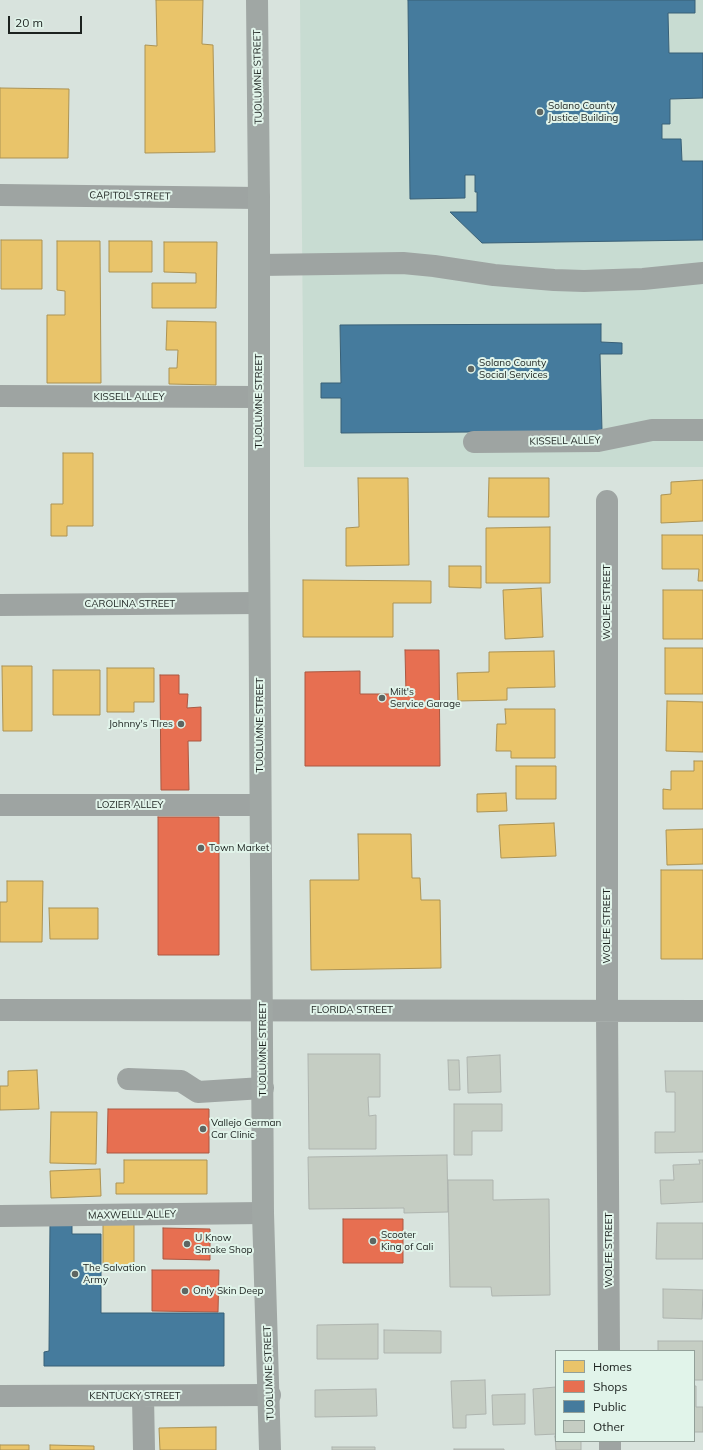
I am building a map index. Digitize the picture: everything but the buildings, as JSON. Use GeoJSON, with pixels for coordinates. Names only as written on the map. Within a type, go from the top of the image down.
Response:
{"type":"FeatureCollection","features":[{"type":"Feature","properties":{"kind":"main road","name":"TUOLUMNE STREET"},"geometry":{"type":"LineString","coordinates":[[257,0],[260,265],[259,603],[263,1010],[263,1213],[270,1395],[270,1450]]}},
{"type":"Feature","properties":{"kind":"street","name":"CAPITOL STREET"},"geometry":{"type":"LineString","coordinates":[[0,195],[259,198]]}},
{"type":"Feature","properties":{"kind":"street"},"geometry":{"type":"LineString","coordinates":[[260,265],[403,263],[494,275],[584,281],[651,278],[703,273]]}},
{"type":"Feature","properties":{"kind":"street","name":"KISSELL ALLEY"},"geometry":{"type":"LineString","coordinates":[[0,396],[259,397]]}},
{"type":"Feature","properties":{"kind":"street","name":"KISSELL ALLEY"},"geometry":{"type":"LineString","coordinates":[[474,442],[598,442],[652,430],[703,430]]}},
{"type":"Feature","properties":{"kind":"street","name":"WOLFE STREET"},"geometry":{"type":"LineString","coordinates":[[607,501],[609,1350]]}},
{"type":"Feature","properties":{"kind":"street","name":"CAROLINA STREET"},"geometry":{"type":"LineString","coordinates":[[0,605],[259,603]]}},
{"type":"Feature","properties":{"kind":"street","name":"LOZIER ALLEY"},"geometry":{"type":"LineString","coordinates":[[0,805],[260,805]]}},
{"type":"Feature","properties":{"kind":"street","name":"FLORIDA STREET"},"geometry":{"type":"LineString","coordinates":[[0,1010],[703,1011]]}},
{"type":"Feature","properties":{"kind":"street"},"geometry":{"type":"LineString","coordinates":[[128,1080],[181,1081],[198,1092],[263,1088]]}},
{"type":"Feature","properties":{"kind":"street","name":"MAXWELLL ALLEY"},"geometry":{"type":"LineString","coordinates":[[0,1216],[263,1213]]}},
{"type":"Feature","properties":{"kind":"street","name":"KENTUCKY STREET"},"geometry":{"type":"LineString","coordinates":[[0,1396],[270,1395]]}},
{"type":"Feature","properties":{"kind":"street"},"geometry":{"type":"LineString","coordinates":[[143,1396],[144,1450]]}},
{"type":"Feature","properties":{"kind":"shaded area"},"geometry":{"type":"Polygon","coordinates":[[[300,0],[703,0],[703,467],[304,467],[300,0]]]}},
{"type":"Feature","properties":{"kind":"place","name":"Solano County Justice Building"},"geometry":{"type":"Point","coordinates":[540,112]}},
{"type":"Feature","properties":{"kind":"place","name":"Solano County Social Services"},"geometry":{"type":"Point","coordinates":[471,369]}},
{"type":"Feature","properties":{"kind":"place","name":"Milt's Service Garage"},"geometry":{"type":"Point","coordinates":[382,698]}},
{"type":"Feature","properties":{"kind":"place","name":"Johnny's TIres"},"geometry":{"type":"Point","coordinates":[181,724]}},
{"type":"Feature","properties":{"kind":"place","name":"Town Market"},"geometry":{"type":"Point","coordinates":[201,848]}},
{"type":"Feature","properties":{"kind":"place","name":"Vallejo German Car Clinic"},"geometry":{"type":"Point","coordinates":[203,1129]}},
{"type":"Feature","properties":{"kind":"place","name":"Scooter King of Cali"},"geometry":{"type":"Point","coordinates":[373,1241]}},
{"type":"Feature","properties":{"kind":"place","name":"U Know Smoke Shop"},"geometry":{"type":"Point","coordinates":[187,1244]}},
{"type":"Feature","properties":{"kind":"place","name":"The Salvation Army"},"geometry":{"type":"Point","coordinates":[75,1274]}},
{"type":"Feature","properties":{"kind":"place","name":"Only Skin Deep"},"geometry":{"type":"Point","coordinates":[185,1291]}}]}
